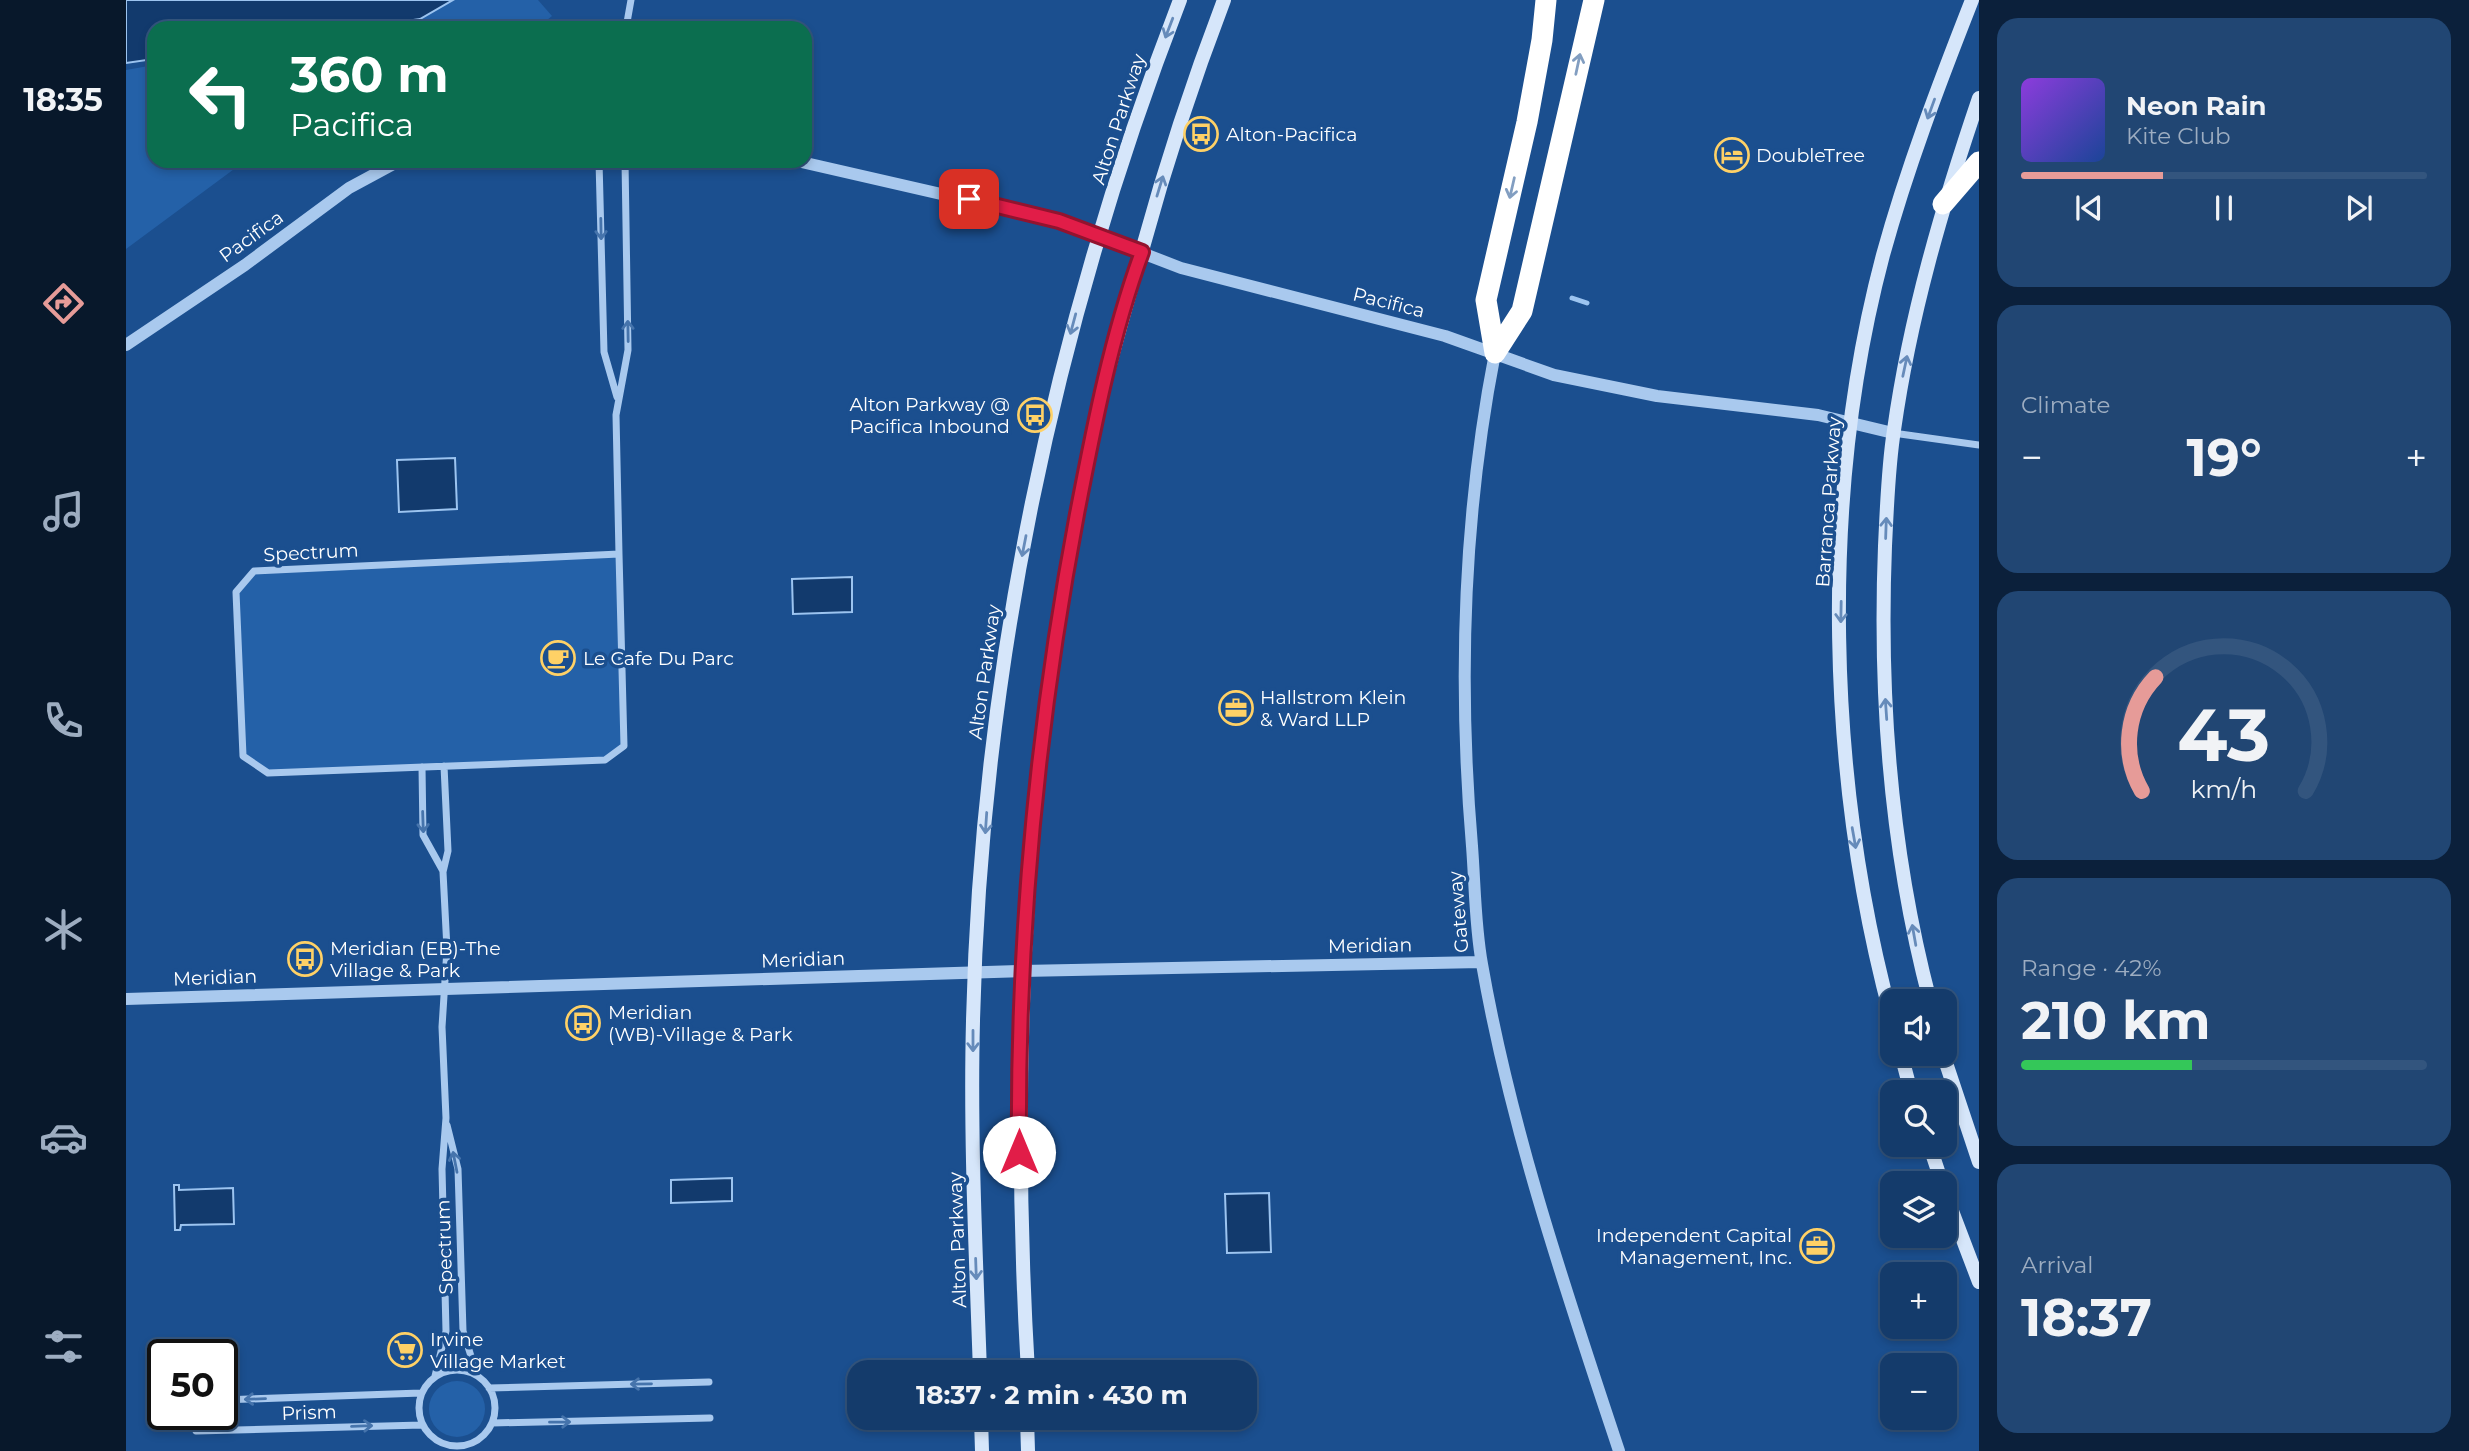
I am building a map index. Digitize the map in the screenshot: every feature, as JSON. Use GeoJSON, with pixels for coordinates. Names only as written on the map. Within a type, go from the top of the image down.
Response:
{"type":"FeatureCollection","features":[{"type":"Feature","properties":{"kind":"highway"},"geometry":{"type":"LineString","coordinates":[[1495,353],[1487,295],[1527,122],[1542,40],[1546,0]]}},
{"type":"Feature","properties":{"kind":"highway"},"geometry":{"type":"LineString","coordinates":[[1495,353],[1522,311],[1594,0]]}},
{"type":"Feature","properties":{"kind":"highway"},"geometry":{"type":"LineString","coordinates":[[1943,204],[1979,162]]}},
{"type":"Feature","properties":{"kind":"main road","name":"Alton Parkway"},"geometry":{"type":"LineString","coordinates":[[980,1360],[973,1134],[976,973],[991,755],[1014,598],[1057,387],[1099,234],[1180,0]]}},
{"type":"Feature","properties":{"kind":"main road"},"geometry":{"type":"LineString","coordinates":[[1028,1360],[1019,1152],[1022,971],[1031,827],[1056,630],[1096,418],[1125,303],[1175,139],[1224,0]]}},
{"type":"Feature","properties":{"kind":"main road","name":"Barranca Parkway"},"geometry":{"type":"LineString","coordinates":[[1884,989],[1875,957],[1851,817],[1840,674],[1842,537],[1853,422],[1883,256],[1912,163],[1972,0]]}},
{"type":"Feature","properties":{"kind":"main road"},"geometry":{"type":"LineString","coordinates":[[1927,989],[1915,943],[1892,791],[1883,662],[1883,596],[1893,433],[1922,285],[1943,204],[1979,98]]}},
{"type":"Feature","properties":{"kind":"main road"},"geometry":{"type":"LineString","coordinates":[[1947,1066],[1979,1162]]}},
{"type":"Feature","properties":{"kind":"main road"},"geometry":{"type":"LineString","coordinates":[[1957,1224],[1979,1282]]}},
{"type":"Feature","properties":{"kind":"main road"},"geometry":{"type":"LineString","coordinates":[[981,1430],[982,1451]]}},
{"type":"Feature","properties":{"kind":"main road"},"geometry":{"type":"LineString","coordinates":[[1027,1430],[1028,1451]]}},
{"type":"Feature","properties":{"kind":"street"},"geometry":{"type":"LineString","coordinates":[[627,21],[631,0]]}},
{"type":"Feature","properties":{"kind":"street","name":"Pacifica"},"geometry":{"type":"LineString","coordinates":[[812,164],[948,193],[1099,234],[1181,268],[1445,336],[1555,375],[1657,396],[1853,422],[1893,433],[1979,445]]}},
{"type":"Feature","properties":{"kind":"street","name":"Pacifica"},"geometry":{"type":"LineString","coordinates":[[126,345],[245,265],[349,188],[385,168]]}},
{"type":"Feature","properties":{"kind":"street","name":"Spectrum"},"geometry":{"type":"LineString","coordinates":[[599,168],[604,352],[617,398]]}},
{"type":"Feature","properties":{"kind":"street","name":"Spectrum"},"geometry":{"type":"LineString","coordinates":[[619,554],[254,571],[236,592],[243,756],[268,772],[605,760],[624,746],[617,398],[628,350],[625,168]]}},
{"type":"Feature","properties":{"kind":"street","name":"Gateway"},"geometry":{"type":"LineString","coordinates":[[1495,353],[1472,491],[1463,650],[1467,788],[1481,962],[1523,1149],[1619,1451]]}},
{"type":"Feature","properties":{"kind":"street","name":"Spectrum"},"geometry":{"type":"LineString","coordinates":[[435,1376],[446,1331],[442,1169],[446,1118],[444,989],[447,948],[443,872],[448,851],[444,766]]}},
{"type":"Feature","properties":{"kind":"street","name":"Spectrum"},"geometry":{"type":"LineString","coordinates":[[422,767],[423,835],[443,872]]}},
{"type":"Feature","properties":{"kind":"street","name":"Meridian"},"geometry":{"type":"LineString","coordinates":[[126,999],[1022,971],[1481,962]]}},
{"type":"Feature","properties":{"kind":"street","name":"Spectrum"},"geometry":{"type":"LineString","coordinates":[[446,1118],[458,1169],[463,1331],[477,1375]]}},
{"type":"Feature","properties":{"kind":"street"},"geometry":{"type":"LineString","coordinates":[[456,1369],[477,1375],[489,1388],[495,1402],[492,1423],[478,1440],[466,1448],[449,1448],[436,1441],[422,1425],[418,1414],[421,1392],[435,1376],[456,1369]]}},
{"type":"Feature","properties":{"kind":"street"},"geometry":{"type":"LineString","coordinates":[[489,1388],[709,1382]]}},
{"type":"Feature","properties":{"kind":"street","name":"Prism"},"geometry":{"type":"LineString","coordinates":[[238,1399],[421,1392]]}},
{"type":"Feature","properties":{"kind":"street"},"geometry":{"type":"LineString","coordinates":[[492,1423],[710,1418]]}},
{"type":"Feature","properties":{"kind":"street","name":"Prism"},"geometry":{"type":"LineString","coordinates":[[196,1431],[422,1425]]}},
{"type":"Feature","properties":{"kind":"shaded area"},"geometry":{"type":"Polygon","coordinates":[[[126,0],[453,0],[420,19],[406,21],[147,21],[147,60],[126,63],[126,0]]]}},
{"type":"Feature","properties":{"kind":"shaded area"},"geometry":{"type":"Polygon","coordinates":[[[453,0],[538,0],[552,16],[546,21],[406,21],[420,19],[453,0]]]}},
{"type":"Feature","properties":{"kind":"shaded area"},"geometry":{"type":"Polygon","coordinates":[[[147,66],[147,168],[236,168],[126,249],[126,70],[147,66]]]}},
{"type":"Feature","properties":{"kind":"shaded area"},"geometry":{"type":"Polygon","coordinates":[[[455,458],[457,509],[399,512],[397,460],[455,458]]]}},
{"type":"Feature","properties":{"kind":"shaded area"},"geometry":{"type":"Polygon","coordinates":[[[619,554],[624,746],[605,760],[268,773],[243,756],[236,592],[254,571],[619,554]]]}},
{"type":"Feature","properties":{"kind":"shaded area"},"geometry":{"type":"Polygon","coordinates":[[[852,577],[852,612],[793,614],[792,579],[852,577]]]}},
{"type":"Feature","properties":{"kind":"shaded area"},"geometry":{"type":"Polygon","coordinates":[[[732,1178],[732,1201],[671,1203],[671,1180],[732,1178]]]}},
{"type":"Feature","properties":{"kind":"shaded area"},"geometry":{"type":"Polygon","coordinates":[[[174,1185],[179,1185],[179,1190],[233,1188],[234,1224],[181,1225],[180,1230],[175,1230],[174,1185]]]}},
{"type":"Feature","properties":{"kind":"shaded area"},"geometry":{"type":"Polygon","coordinates":[[[1269,1193],[1271,1252],[1227,1253],[1225,1194],[1269,1193]]]}},
{"type":"Feature","properties":{"kind":"shaded area"},"geometry":{"type":"Polygon","coordinates":[[[457,1381],[472,1386],[480,1394],[485,1409],[480,1424],[472,1432],[457,1437],[442,1432],[434,1424],[429,1409],[434,1394],[442,1386],[457,1381]]]}},
{"type":"Feature","properties":{"kind":"waterway"},"geometry":{"type":"LineString","coordinates":[[1572,298],[1587,303]]}},
{"type":"Feature","properties":{"kind":"place","name":"Alton-Pacifica"},"geometry":{"type":"Point","coordinates":[1201,134]}},
{"type":"Feature","properties":{"kind":"place","name":"DoubleTree"},"geometry":{"type":"Point","coordinates":[1732,155]}},
{"type":"Feature","properties":{"kind":"place","name":"Alton Parkway @ Pacifica Inbound"},"geometry":{"type":"Point","coordinates":[1035,415]}},
{"type":"Feature","properties":{"kind":"place","name":"Le Cafe Du Parc"},"geometry":{"type":"Point","coordinates":[558,658]}},
{"type":"Feature","properties":{"kind":"place","name":"Hallstrom Klein & Ward LLP"},"geometry":{"type":"Point","coordinates":[1236,708]}},
{"type":"Feature","properties":{"kind":"place","name":"Meridian (EB)-The Village & Park"},"geometry":{"type":"Point","coordinates":[305,959]}},
{"type":"Feature","properties":{"kind":"place","name":"Meridian (WB)-Village & Park"},"geometry":{"type":"Point","coordinates":[583,1023]}},
{"type":"Feature","properties":{"kind":"place","name":"Independent Capital Management, Inc."},"geometry":{"type":"Point","coordinates":[1817,1246]}},
{"type":"Feature","properties":{"kind":"place","name":"Irvine Village Market"},"geometry":{"type":"Point","coordinates":[405,1350]}},
{"type":"Feature","properties":{"kind":"route"},"geometry":{"type":"LineString","coordinates":[[969,199],[1059,221],[1142,252],[1125,303],[1092,436],[1048,685],[1027,883],[1020,1017],[1019,1152]]}}]}
